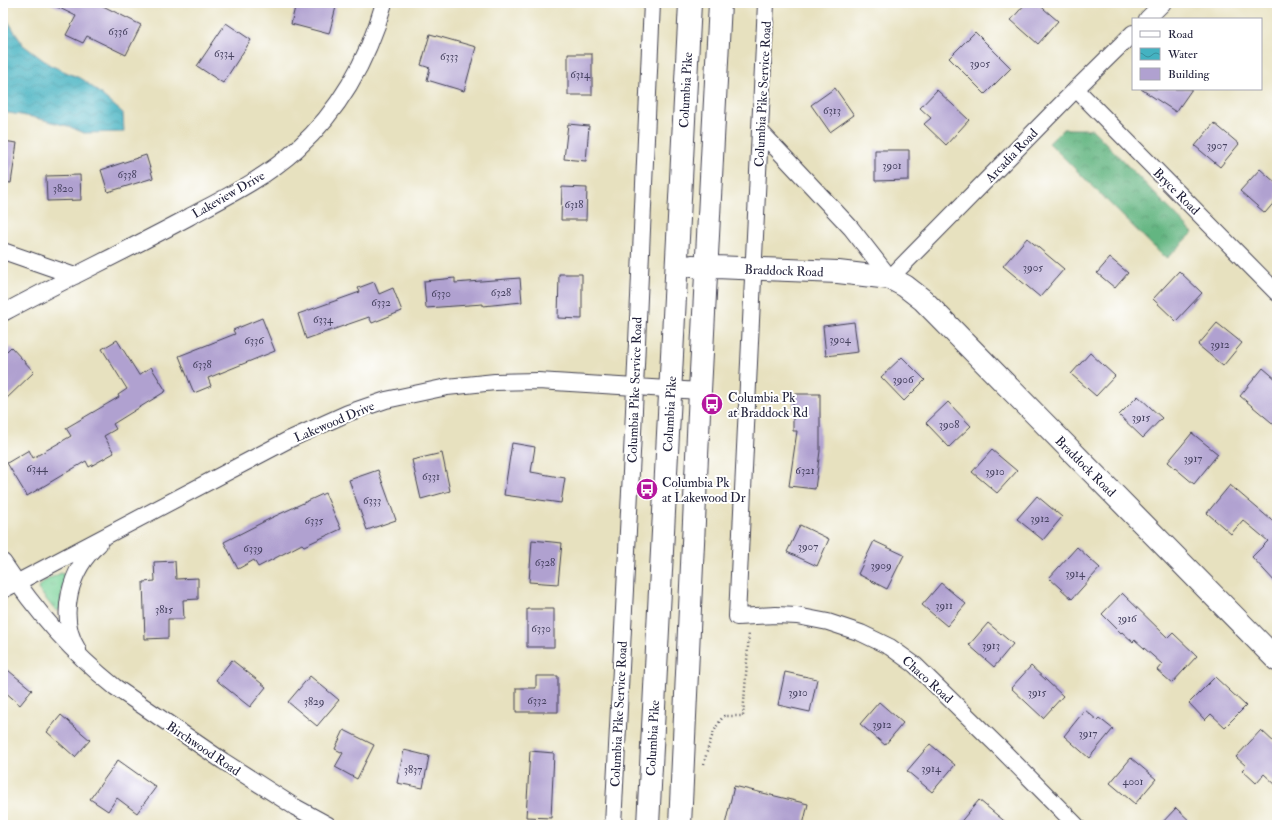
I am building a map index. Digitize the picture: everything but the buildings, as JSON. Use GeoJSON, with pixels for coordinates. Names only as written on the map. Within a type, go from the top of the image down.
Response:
{"type":"FeatureCollection","features":[{"type":"Feature","properties":{"kind":"main road","name":"Columbia Pike"},"geometry":{"type":"LineString","coordinates":[[648,825],[690,3]]}},
{"type":"Feature","properties":{"kind":"main road"},"geometry":{"type":"LineString","coordinates":[[680,825],[720,3]]}},
{"type":"Feature","properties":{"kind":"main road","name":"Braddock Road"},"geometry":{"type":"LineString","coordinates":[[676,266],[838,272],[890,278],[905,286],[923,300],[1277,660]]}},
{"type":"Feature","properties":{"kind":"street","name":"Lakeview Drive"},"geometry":{"type":"LineString","coordinates":[[3,313],[144,242],[229,196],[266,173],[296,149],[322,123],[344,94],[360,67],[377,29],[384,3]]}},
{"type":"Feature","properties":{"kind":"street","name":"Columbia Pike Service Road"},"geometry":{"type":"LineString","coordinates":[[613,825],[652,3]]}},
{"type":"Feature","properties":{"kind":"street","name":"Columbia Pike Service Road"},"geometry":{"type":"LineString","coordinates":[[743,616],[754,269],[766,3]]}},
{"type":"Feature","properties":{"kind":"street"},"geometry":{"type":"LineString","coordinates":[[1148,18],[1163,3]]}},
{"type":"Feature","properties":{"kind":"street","name":"Arcadia Road"},"geometry":{"type":"LineString","coordinates":[[890,278],[1132,33]]}},
{"type":"Feature","properties":{"kind":"street","name":"Bryce Road"},"geometry":{"type":"LineString","coordinates":[[1076,89],[1277,293]]}},
{"type":"Feature","properties":{"kind":"street","name":"Braddock Road"},"geometry":{"type":"LineString","coordinates":[[760,131],[851,228],[890,278]]}},
{"type":"Feature","properties":{"kind":"street"},"geometry":{"type":"LineString","coordinates":[[3,251],[75,276]]}},
{"type":"Feature","properties":{"kind":"street","name":"Lakewood Drive"},"geometry":{"type":"LineString","coordinates":[[10,586],[288,440],[348,413],[386,400],[447,387],[495,382],[538,381],[671,388],[700,391]]}},
{"type":"Feature","properties":{"kind":"street","name":"Birchwood Road"},"geometry":{"type":"LineString","coordinates":[[86,663],[75,645],[68,626],[68,604],[73,580],[83,561],[97,546],[118,530]]}},
{"type":"Feature","properties":{"kind":"street","name":"Birchwood Road"},"geometry":{"type":"LineString","coordinates":[[3,562],[10,586],[86,663],[115,688],[223,761],[295,807],[328,825]]}},
{"type":"Feature","properties":{"kind":"street","name":"Chaco Road"},"geometry":{"type":"LineString","coordinates":[[743,616],[776,615],[828,622],[861,633],[890,647],[915,665],[1076,825]]}},
{"type":"Feature","properties":{"kind":"path"},"geometry":{"type":"LineString","coordinates":[[703,769],[711,740],[720,720],[724,716],[743,716],[743,616]]}},
{"type":"Feature","properties":{"kind":"green space"},"geometry":{"type":"Polygon","coordinates":[[[1063,129],[1092,129],[1193,233],[1166,259],[1049,143],[1063,129]]]}},
{"type":"Feature","properties":{"kind":"green space"},"geometry":{"type":"Polygon","coordinates":[[[61,573],[65,575],[66,578],[61,598],[61,609],[57,611],[38,589],[44,581],[61,573]]]}},
{"type":"Feature","properties":{"kind":"water"},"geometry":{"type":"Polygon","coordinates":[[[3,13],[23,45],[50,65],[84,80],[123,113],[124,132],[84,133],[68,126],[32,117],[3,112],[3,13]]]}},
{"type":"Feature","properties":{"kind":"place","name":"Columbia Pk at Braddock Rd"},"geometry":{"type":"Point","coordinates":[712,404]}},
{"type":"Feature","properties":{"kind":"place","name":"Columbia Pk at Lakewood Dr"},"geometry":{"type":"Point","coordinates":[647,489]}}]}
